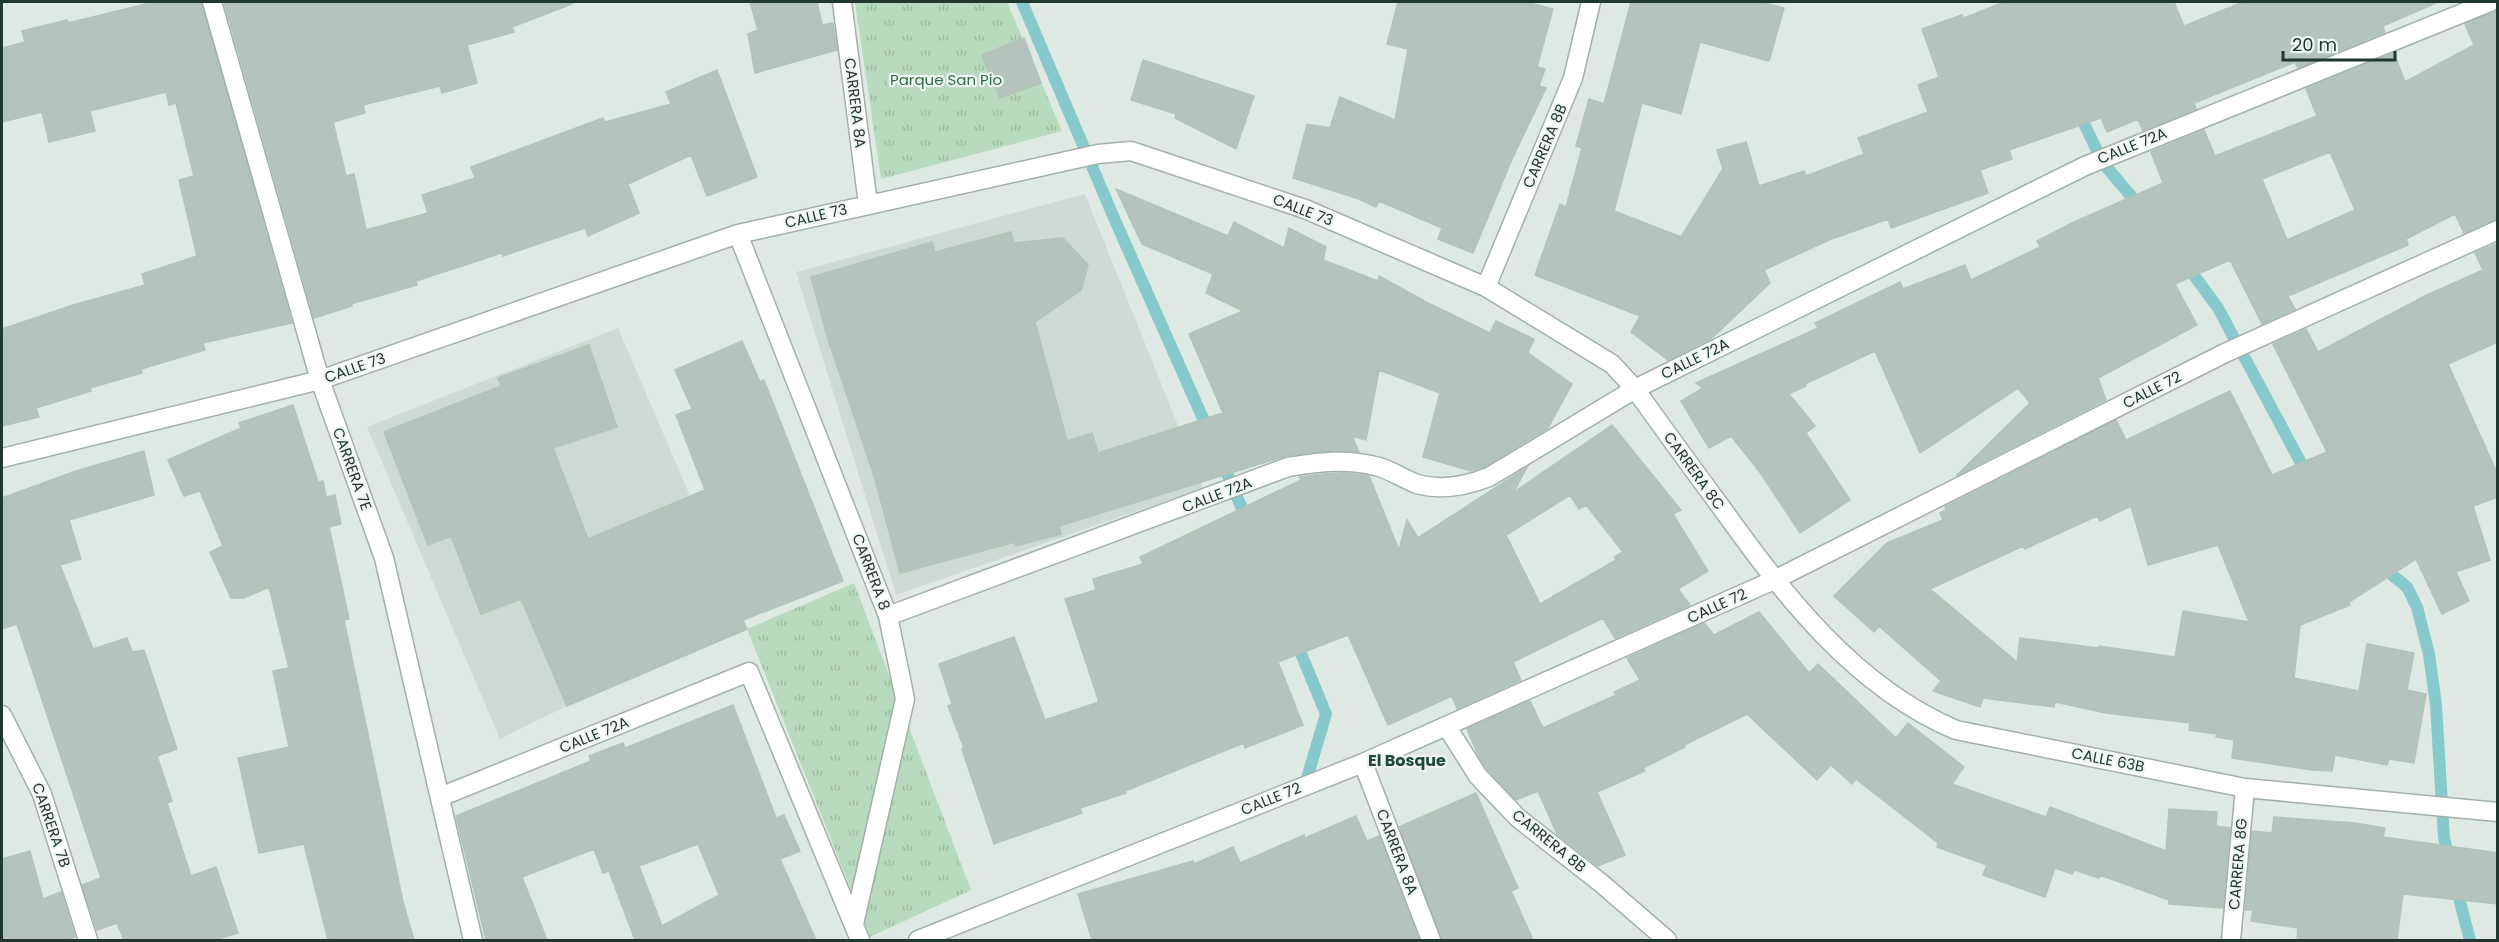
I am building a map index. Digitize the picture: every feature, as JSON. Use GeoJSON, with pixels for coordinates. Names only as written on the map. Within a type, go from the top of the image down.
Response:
{"type":"FeatureCollection","features":[{"type":"Feature","properties":{"kind":"street","name":"CARRERA 7E"},"geometry":{"type":"LineString","coordinates":[[212,2],[320,380],[384,558],[473,940]]}},
{"type":"Feature","properties":{"kind":"street","name":"CARRERA 8A"},"geometry":{"type":"LineString","coordinates":[[842,2],[868,204]]}},
{"type":"Feature","properties":{"kind":"street","name":"CARRERA 8B"},"geometry":{"type":"LineString","coordinates":[[1486,287],[1573,78],[1591,2]]}},
{"type":"Feature","properties":{"kind":"street","name":"CALLE 72A"},"geometry":{"type":"LineString","coordinates":[[888,616],[1288,467],[1325,461],[1349,462],[1379,467],[1418,484],[1444,488],[1467,486],[1499,472],[1635,389],[2085,166],[2490,2]]}},
{"type":"Feature","properties":{"kind":"street","name":"CALLE 73"},"geometry":{"type":"LineString","coordinates":[[2,458],[320,380],[738,234],[1090,155],[1131,151],[1305,209],[1486,287],[1612,364]]}},
{"type":"Feature","properties":{"kind":"street","name":"CALLE 72"},"geometry":{"type":"LineString","coordinates":[[922,940],[1447,727],[1773,580],[2225,353],[2498,230]]}},
{"type":"Feature","properties":{"kind":"street","name":"CARRERA 8"},"geometry":{"type":"LineString","coordinates":[[738,234],[888,616],[905,699],[857,932]]}},
{"type":"Feature","properties":{"kind":"street","name":"CARRERA 8C"},"geometry":{"type":"LineString","coordinates":[[1612,364],[1635,389],[1773,580]]}},
{"type":"Feature","properties":{"kind":"street","name":"CALLE 63B"},"geometry":{"type":"LineString","coordinates":[[1773,580],[1832,643],[1882,688],[1932,720],[1956,730],[2245,788],[2498,812]]}},
{"type":"Feature","properties":{"kind":"street","name":"CALLE 72A"},"geometry":{"type":"LineString","coordinates":[[440,797],[749,672]]}},
{"type":"Feature","properties":{"kind":"street","name":"CARRERA 8"},"geometry":{"type":"LineString","coordinates":[[749,672],[857,932]]}},
{"type":"Feature","properties":{"kind":"street","name":"CARRERA 7B"},"geometry":{"type":"LineString","coordinates":[[2,715],[42,794],[88,940]]}},
{"type":"Feature","properties":{"kind":"street","name":"CARRERA 8B"},"geometry":{"type":"LineString","coordinates":[[1447,727],[1478,776],[1518,818],[1602,883],[1667,940]]}},
{"type":"Feature","properties":{"kind":"street","name":"CARRERA 8A"},"geometry":{"type":"LineString","coordinates":[[1363,763],[1431,940]]}},
{"type":"Feature","properties":{"kind":"street","name":"CARRERA 8G"},"geometry":{"type":"LineString","coordinates":[[2231,940],[2245,788]]}},
{"type":"Feature","properties":{"kind":"shaded area"},"geometry":{"type":"Polygon","coordinates":[[[1085,194],[1203,488],[896,595],[796,272],[1085,194]]]}},
{"type":"Feature","properties":{"kind":"shaded area"},"geometry":{"type":"Polygon","coordinates":[[[618,328],[690,496],[510,572],[567,706],[500,739],[367,427],[618,328]]]}},
{"type":"Feature","properties":{"kind":"green space","name":"Parque San Pio"},"geometry":{"type":"Polygon","coordinates":[[[855,2],[1007,2],[1062,131],[881,179],[855,2]]]}},
{"type":"Feature","properties":{"kind":"green space"},"geometry":{"type":"Polygon","coordinates":[[[854,583],[971,890],[870,937],[747,629],[854,583]]]}},
{"type":"Feature","properties":{"kind":"building"},"geometry":{"type":"Polygon","coordinates":[[[154,2],[201,2],[292,323],[203,343],[205,350],[141,369],[142,373],[90,388],[91,391],[36,408],[39,417],[2,426],[2,329],[73,305],[145,285],[142,274],[197,256],[179,180],[194,176],[176,103],[169,105],[166,92],[90,111],[95,131],[49,142],[42,112],[2,122],[2,48],[25,42],[22,31],[67,20],[68,23],[154,2]]]}},
{"type":"Feature","properties":{"kind":"building"},"geometry":{"type":"Polygon","coordinates":[[[224,2],[572,2],[572,4],[512,27],[514,32],[467,45],[477,83],[442,93],[440,86],[363,105],[365,113],[333,122],[346,176],[354,174],[366,230],[428,213],[422,195],[475,178],[471,167],[603,118],[605,122],[671,104],[666,92],[717,70],[757,177],[707,196],[691,155],[628,184],[639,213],[588,236],[585,228],[503,256],[502,253],[416,281],[417,285],[351,304],[352,306],[314,318],[224,2]]]}},
{"type":"Feature","properties":{"kind":"building"},"geometry":{"type":"Polygon","coordinates":[[[750,2],[817,2],[822,25],[833,23],[837,50],[755,73],[748,34],[758,30],[750,2]]]}},
{"type":"Feature","properties":{"kind":"building"},"geometry":{"type":"Polygon","coordinates":[[[1398,2],[1526,2],[1553,9],[1537,67],[1545,69],[1539,86],[1546,88],[1512,159],[1473,253],[1438,239],[1442,228],[1379,201],[1376,207],[1359,199],[1293,178],[1307,124],[1330,128],[1340,97],[1395,120],[1408,49],[1387,44],[1398,2]]]}},
{"type":"Feature","properties":{"kind":"building"},"geometry":{"type":"Polygon","coordinates":[[[1631,2],[1761,2],[1784,8],[1769,61],[1700,42],[1681,114],[1642,103],[1614,211],[1681,237],[1723,169],[1717,150],[1746,142],[1759,186],[1804,171],[1806,176],[1864,154],[1858,138],[1928,112],[1918,85],[1939,77],[1922,29],[1962,15],[1964,18],[2004,2],[2174,2],[2184,26],[2243,2],[2438,2],[2383,26],[2385,32],[2298,68],[2295,62],[2194,103],[2196,109],[2143,131],[2138,119],[2107,132],[2101,118],[2009,150],[2012,159],[1980,170],[1988,193],[1891,228],[1888,219],[1829,240],[1764,270],[1770,283],[1712,338],[1668,360],[1631,332],[1640,316],[1535,275],[1560,204],[1566,207],[1582,148],[1576,146],[1589,99],[1604,104],[1631,2]]]}},
{"type":"Feature","properties":{"kind":"building"},"geometry":{"type":"Polygon","coordinates":[[[2498,10],[2498,219],[2464,233],[2455,214],[2406,239],[2408,245],[2288,296],[2295,309],[2262,324],[2230,260],[2175,284],[2197,325],[2098,378],[2106,400],[1956,476],[2030,403],[2018,388],[1920,453],[1875,351],[1789,394],[1815,426],[1806,433],[1850,500],[1800,533],[1759,471],[1731,436],[1709,448],[1681,401],[1703,388],[1696,383],[1818,328],[1815,323],[1900,282],[1903,289],[1965,265],[1971,280],[2040,247],[2037,241],[2072,223],[2163,183],[2151,152],[2204,130],[2215,156],[2317,116],[2306,89],[2394,53],[2405,82],[2474,45],[2465,24],[2498,10]],[[2330,152],[2262,179],[2287,240],[2355,210],[2330,152]]]}},
{"type":"Feature","properties":{"kind":"building"},"geometry":{"type":"Polygon","coordinates":[[[1024,38],[1041,83],[1000,98],[982,55],[1024,38]]]}},
{"type":"Feature","properties":{"kind":"building"},"geometry":{"type":"Polygon","coordinates":[[[1143,60],[1254,96],[1236,149],[1175,118],[1176,114],[1131,100],[1143,60]]]}},
{"type":"Feature","properties":{"kind":"building"},"geometry":{"type":"Polygon","coordinates":[[[1116,189],[1228,236],[1234,222],[1284,248],[1289,228],[1326,247],[1323,260],[1378,281],[1379,276],[1490,333],[1496,321],[1534,339],[1528,353],[1572,384],[1548,428],[1484,467],[1471,471],[1423,457],[1440,393],[1379,370],[1366,440],[1352,436],[1359,452],[1333,451],[1286,456],[1059,526],[1061,534],[1016,546],[1015,542],[900,573],[875,479],[827,336],[811,277],[932,242],[935,252],[1011,232],[1014,243],[1063,238],[1088,265],[1081,290],[1035,322],[1067,441],[1092,433],[1098,453],[1223,413],[1189,334],[1243,311],[1206,293],[1213,274],[1142,244],[1116,189]]]}},
{"type":"Feature","properties":{"kind":"building"},"geometry":{"type":"Polygon","coordinates":[[[2498,243],[2498,342],[2448,364],[2498,475],[2498,497],[2473,506],[2490,560],[2456,572],[2469,601],[2442,614],[2416,559],[2349,602],[2350,605],[2300,625],[2294,678],[2359,691],[2367,644],[2414,653],[2407,690],[2426,694],[2414,763],[2389,759],[2387,765],[2335,755],[2332,771],[2312,770],[2232,758],[2234,740],[2216,737],[2217,734],[2189,730],[2190,723],[2106,713],[2055,702],[2054,707],[1983,698],[1980,707],[1933,691],[1941,681],[1879,626],[1874,632],[1834,596],[1887,543],[1943,520],[1940,513],[1946,510],[1945,507],[2116,420],[2126,440],[2230,391],[2272,475],[2327,452],[2273,344],[2306,329],[2318,352],[2427,295],[2483,270],[2475,253],[2498,243]],[[2131,506],[2100,521],[2097,516],[2025,549],[2023,546],[1930,589],[2017,662],[2020,638],[2175,657],[2183,611],[2249,622],[2218,545],[2148,565],[2131,506]]]}},
{"type":"Feature","properties":{"kind":"building"},"geometry":{"type":"Polygon","coordinates":[[[742,341],[760,382],[764,380],[843,581],[743,620],[747,629],[567,706],[521,599],[481,614],[451,536],[428,545],[384,432],[501,386],[498,378],[589,345],[617,427],[553,448],[588,539],[705,490],[676,415],[692,409],[675,370],[742,341]]]}},
{"type":"Feature","properties":{"kind":"building"},"geometry":{"type":"Polygon","coordinates":[[[293,405],[318,482],[323,481],[326,497],[335,495],[341,524],[329,527],[349,619],[344,620],[403,902],[414,940],[328,940],[304,844],[259,853],[238,758],[289,747],[273,671],[289,668],[269,587],[244,598],[231,598],[210,552],[223,546],[200,491],[184,496],[168,460],[241,428],[239,423],[293,405]]]}},
{"type":"Feature","properties":{"kind":"building"},"geometry":{"type":"Polygon","coordinates":[[[1612,425],[1681,510],[1673,514],[1708,571],[1678,589],[1690,605],[1615,638],[1603,618],[1513,662],[1521,680],[1457,709],[1452,696],[1388,725],[1348,635],[1278,662],[1303,725],[1245,748],[1244,743],[1125,791],[1126,793],[1080,808],[1082,813],[994,844],[962,749],[964,748],[948,706],[952,704],[939,664],[1014,637],[1045,720],[1099,702],[1065,599],[1096,590],[1093,579],[1143,564],[1140,557],[1301,480],[1299,477],[1344,473],[1369,476],[1399,550],[1407,520],[1418,538],[1527,467],[1514,492],[1612,425]],[[1570,495],[1506,535],[1540,604],[1616,560],[1614,557],[1623,552],[1586,505],[1579,509],[1570,495]]]}},
{"type":"Feature","properties":{"kind":"building"},"geometry":{"type":"Polygon","coordinates":[[[144,451],[154,495],[69,520],[81,559],[60,565],[93,649],[127,638],[132,652],[144,650],[177,749],[157,756],[172,801],[167,803],[191,876],[216,867],[238,933],[215,940],[124,940],[117,923],[97,930],[82,885],[101,878],[17,624],[2,629],[2,498],[76,471],[144,451]]]}},
{"type":"Feature","properties":{"kind":"building"},"geometry":{"type":"Polygon","coordinates":[[[1759,612],[1809,673],[1818,664],[1896,738],[1908,723],[1964,767],[1952,784],[2046,817],[2050,807],[2166,851],[2169,809],[2217,812],[2216,826],[2230,828],[2223,908],[2169,904],[2169,900],[2100,875],[2099,878],[2074,870],[2072,874],[2055,868],[2045,897],[1983,875],[1987,865],[1937,847],[1938,843],[1856,779],[1852,784],[1831,765],[1817,780],[1747,714],[1684,745],[1685,747],[1643,768],[1645,771],[1597,792],[1625,855],[1598,866],[1557,834],[1538,791],[1516,800],[1487,769],[1478,755],[1467,729],[1530,701],[1543,728],[1616,695],[1614,692],[1640,680],[1627,658],[1704,623],[1714,635],[1759,612]]]}},
{"type":"Feature","properties":{"kind":"building"},"geometry":{"type":"Polygon","coordinates":[[[733,705],[776,818],[784,815],[800,851],[780,859],[816,940],[635,940],[609,871],[603,873],[594,849],[522,877],[547,940],[486,940],[456,816],[591,761],[589,756],[623,743],[625,748],[733,705]],[[698,844],[639,866],[662,926],[719,895],[698,844]]]}},
{"type":"Feature","properties":{"kind":"building"},"geometry":{"type":"Polygon","coordinates":[[[1476,793],[1518,888],[1511,891],[1533,940],[1442,940],[1399,827],[1476,793]]]}},
{"type":"Feature","properties":{"kind":"building"},"geometry":{"type":"Polygon","coordinates":[[[1356,816],[1367,841],[1379,836],[1419,940],[1092,940],[1078,894],[1193,861],[1194,864],[1233,847],[1240,863],[1304,835],[1305,838],[1356,816]]]}},
{"type":"Feature","properties":{"kind":"building"},"geometry":{"type":"Polygon","coordinates":[[[2274,817],[2355,823],[2385,828],[2383,837],[2498,853],[2498,904],[2403,894],[2397,940],[2297,940],[2298,928],[2251,921],[2253,910],[2245,910],[2252,831],[2272,833],[2274,817]]]}},
{"type":"Feature","properties":{"kind":"building"},"geometry":{"type":"Polygon","coordinates":[[[30,851],[43,899],[61,892],[75,937],[66,940],[2,940],[2,859],[30,851]]]}},
{"type":"Feature","properties":{"kind":"waterway"},"geometry":{"type":"LineString","coordinates":[[1022,2],[1209,432]]}},
{"type":"Feature","properties":{"kind":"waterway"},"geometry":{"type":"LineString","coordinates":[[2077,109],[2103,163],[2142,209]]}},
{"type":"Feature","properties":{"kind":"waterway"},"geometry":{"type":"LineString","coordinates":[[2185,263],[2218,308],[2308,476]]}},
{"type":"Feature","properties":{"kind":"waterway"},"geometry":{"type":"LineString","coordinates":[[1221,459],[1248,523]]}},
{"type":"Feature","properties":{"kind":"waterway"},"geometry":{"type":"LineString","coordinates":[[2381,566],[2407,587],[2417,607],[2429,654],[2436,705],[2444,838],[2450,861]]}},
{"type":"Feature","properties":{"kind":"waterway"},"geometry":{"type":"LineString","coordinates":[[1295,639],[1326,714],[1305,785]]}},
{"type":"Feature","properties":{"kind":"waterway"},"geometry":{"type":"LineString","coordinates":[[2456,887],[2470,940]]}},
{"type":"Feature","properties":{"kind":"district","name":"El Bosque"},"geometry":{"type":"Point","coordinates":[1407,760]}}]}
